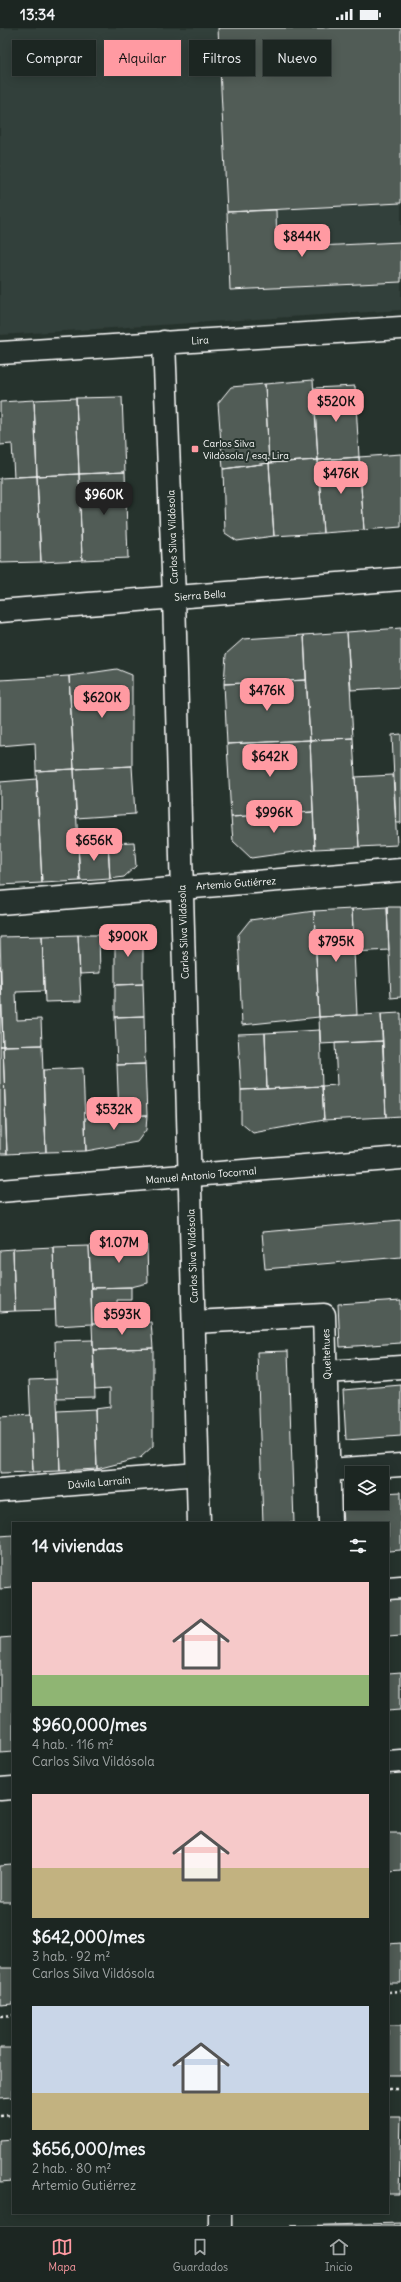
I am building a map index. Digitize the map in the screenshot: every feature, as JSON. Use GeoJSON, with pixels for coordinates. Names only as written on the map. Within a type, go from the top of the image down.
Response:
{"type":"FeatureCollection","features":[{"type":"Feature","properties":{"kind":"street","name":"Lira"},"geometry":{"type":"LineString","coordinates":[[0,353],[401,328]]}},
{"type":"Feature","properties":{"kind":"street","name":"Carlos Silva Vildósola"},"geometry":{"type":"LineString","coordinates":[[164,342],[174,597],[200,1522]]}},
{"type":"Feature","properties":{"kind":"street","name":"Sierra Bella"},"geometry":{"type":"LineString","coordinates":[[0,612],[401,579]]}},
{"type":"Feature","properties":{"kind":"street","name":"Artemio Gutiérrez"},"geometry":{"type":"LineString","coordinates":[[0,903],[401,870]]}},
{"type":"Feature","properties":{"kind":"street","name":"Manuel Antonio Tocornal"},"geometry":{"type":"LineString","coordinates":[[0,1191],[401,1158]]}},
{"type":"Feature","properties":{"kind":"street","name":"Queltehues"},"geometry":{"type":"LineString","coordinates":[[194,1322],[324,1315],[327,1372],[330,1522]]}},
{"type":"Feature","properties":{"kind":"street"},"geometry":{"type":"LineString","coordinates":[[327,1372],[401,1368]]}},
{"type":"Feature","properties":{"kind":"street"},"geometry":{"type":"LineString","coordinates":[[328,1470],[401,1465]]}},
{"type":"Feature","properties":{"kind":"street","name":"Dávila Larraín"},"geometry":{"type":"LineString","coordinates":[[0,1490],[198,1474]]}},
{"type":"Feature","properties":{"kind":"street"},"geometry":{"type":"LineString","coordinates":[[389,1588],[401,1586]]}},
{"type":"Feature","properties":{"kind":"street"},"geometry":{"type":"LineString","coordinates":[[389,1762],[401,1761]]}},
{"type":"Feature","properties":{"kind":"street"},"geometry":{"type":"LineString","coordinates":[[0,1789],[12,1788]]}},
{"type":"Feature","properties":{"kind":"street"},"geometry":{"type":"LineString","coordinates":[[220,2214],[220,2226]]}},
{"type":"Feature","properties":{"kind":"path"},"geometry":{"type":"LineString","coordinates":[[389,1992],[401,1991]]}},
{"type":"Feature","properties":{"kind":"path"},"geometry":{"type":"LineString","coordinates":[[0,2016],[12,2015]]}},
{"type":"Feature","properties":{"kind":"path"},"geometry":{"type":"LineString","coordinates":[[389,2089],[401,2089]]}},
{"type":"Feature","properties":{"kind":"path"},"geometry":{"type":"LineString","coordinates":[[0,2116],[12,2115]]}},
{"type":"Feature","properties":{"kind":"shaded area"},"geometry":{"type":"Polygon","coordinates":[[[0,28],[401,28],[401,310],[0,335],[0,28]]]}},
{"type":"Feature","properties":{"kind":"building"},"geometry":{"type":"Polygon","coordinates":[[[218,28],[401,28],[401,203],[227,212],[220,76],[255,76],[255,40],[219,40],[218,28]]]}},
{"type":"Feature","properties":{"kind":"building"},"geometry":{"type":"Polygon","coordinates":[[[276,210],[277,248],[401,242],[401,282],[230,290],[227,212],[276,210]]]}},
{"type":"Feature","properties":{"kind":"building"},"geometry":{"type":"Polygon","coordinates":[[[313,380],[318,460],[269,463],[265,384],[313,380]]]}},
{"type":"Feature","properties":{"kind":"building"},"geometry":{"type":"Polygon","coordinates":[[[265,384],[269,463],[223,469],[218,403],[231,387],[265,384]]]}},
{"type":"Feature","properties":{"kind":"building"},"geometry":{"type":"Polygon","coordinates":[[[355,386],[359,457],[318,460],[314,388],[355,386]]]}},
{"type":"Feature","properties":{"kind":"building"},"geometry":{"type":"Polygon","coordinates":[[[122,397],[125,472],[79,474],[76,398],[122,397]]]}},
{"type":"Feature","properties":{"kind":"building"},"geometry":{"type":"Polygon","coordinates":[[[76,398],[79,474],[37,476],[34,400],[76,398]]]}},
{"type":"Feature","properties":{"kind":"building"},"geometry":{"type":"Polygon","coordinates":[[[34,400],[37,476],[14,477],[12,444],[0,445],[0,402],[34,400]]]}},
{"type":"Feature","properties":{"kind":"building"},"geometry":{"type":"Polygon","coordinates":[[[401,454],[401,527],[364,530],[359,457],[401,454]]]}},
{"type":"Feature","properties":{"kind":"building"},"geometry":{"type":"Polygon","coordinates":[[[359,457],[364,530],[323,533],[318,460],[359,457]]]}},
{"type":"Feature","properties":{"kind":"building"},"geometry":{"type":"Polygon","coordinates":[[[318,460],[323,533],[274,536],[269,463],[318,460]]]}},
{"type":"Feature","properties":{"kind":"building"},"geometry":{"type":"Polygon","coordinates":[[[269,463],[274,536],[237,541],[225,533],[223,469],[269,463]]]}},
{"type":"Feature","properties":{"kind":"building"},"geometry":{"type":"Polygon","coordinates":[[[125,472],[128,558],[82,560],[79,474],[125,472]]]}},
{"type":"Feature","properties":{"kind":"building"},"geometry":{"type":"Polygon","coordinates":[[[79,474],[82,560],[41,562],[37,476],[79,474]]]}},
{"type":"Feature","properties":{"kind":"building"},"geometry":{"type":"Polygon","coordinates":[[[37,476],[41,562],[0,563],[0,478],[37,476]]]}},
{"type":"Feature","properties":{"kind":"building"},"geometry":{"type":"Polygon","coordinates":[[[401,628],[401,687],[351,690],[347,632],[401,628]]]}},
{"type":"Feature","properties":{"kind":"building"},"geometry":{"type":"Polygon","coordinates":[[[347,632],[353,738],[310,740],[304,635],[347,632]]]}},
{"type":"Feature","properties":{"kind":"building"},"geometry":{"type":"Polygon","coordinates":[[[304,635],[306,680],[224,684],[226,654],[243,639],[304,635]]]}},
{"type":"Feature","properties":{"kind":"building"},"geometry":{"type":"Polygon","coordinates":[[[117,669],[132,675],[132,766],[74,769],[69,676],[117,669]]]}},
{"type":"Feature","properties":{"kind":"building"},"geometry":{"type":"Polygon","coordinates":[[[69,676],[74,769],[36,771],[35,743],[0,746],[0,680],[69,676]]]}},
{"type":"Feature","properties":{"kind":"building"},"geometry":{"type":"Polygon","coordinates":[[[306,680],[310,740],[227,744],[224,684],[306,680]]]}},
{"type":"Feature","properties":{"kind":"building"},"geometry":{"type":"Polygon","coordinates":[[[401,734],[401,823],[396,823],[392,735],[401,734]]]}},
{"type":"Feature","properties":{"kind":"building"},"geometry":{"type":"Polygon","coordinates":[[[353,738],[359,847],[315,849],[310,740],[353,738]]]}},
{"type":"Feature","properties":{"kind":"building"},"geometry":{"type":"Polygon","coordinates":[[[310,740],[313,812],[231,817],[227,744],[310,740]]]}},
{"type":"Feature","properties":{"kind":"building"},"geometry":{"type":"Polygon","coordinates":[[[132,766],[135,814],[76,818],[74,769],[132,766]]]}},
{"type":"Feature","properties":{"kind":"building"},"geometry":{"type":"Polygon","coordinates":[[[74,769],[80,881],[42,883],[36,771],[74,769]]]}},
{"type":"Feature","properties":{"kind":"building"},"geometry":{"type":"Polygon","coordinates":[[[393,775],[397,845],[359,847],[355,777],[393,775]]]}},
{"type":"Feature","properties":{"kind":"building"},"geometry":{"type":"Polygon","coordinates":[[[37,779],[42,883],[0,885],[0,782],[37,779]]]}},
{"type":"Feature","properties":{"kind":"building"},"geometry":{"type":"Polygon","coordinates":[[[313,812],[315,849],[251,858],[233,841],[231,817],[313,812]]]}},
{"type":"Feature","properties":{"kind":"building"},"geometry":{"type":"Polygon","coordinates":[[[134,842],[136,866],[124,877],[110,879],[108,843],[134,842]]]}},
{"type":"Feature","properties":{"kind":"building"},"geometry":{"type":"Polygon","coordinates":[[[108,843],[110,879],[80,881],[78,845],[108,843]]]}},
{"type":"Feature","properties":{"kind":"building"},"geometry":{"type":"Polygon","coordinates":[[[387,907],[401,907],[401,997],[391,998],[387,907]]]}},
{"type":"Feature","properties":{"kind":"building"},"geometry":{"type":"Polygon","coordinates":[[[387,907],[389,950],[354,952],[352,909],[387,907]]]}},
{"type":"Feature","properties":{"kind":"building"},"geometry":{"type":"Polygon","coordinates":[[[352,909],[357,1015],[319,1017],[314,911],[352,909]]]}},
{"type":"Feature","properties":{"kind":"building"},"geometry":{"type":"Polygon","coordinates":[[[314,911],[319,1017],[242,1025],[238,935],[250,920],[314,911]]]}},
{"type":"Feature","properties":{"kind":"building"},"geometry":{"type":"Polygon","coordinates":[[[128,929],[143,941],[143,984],[115,985],[115,931],[128,929]]]}},
{"type":"Feature","properties":{"kind":"building"},"geometry":{"type":"Polygon","coordinates":[[[78,935],[99,935],[100,973],[80,974],[78,935]]]}},
{"type":"Feature","properties":{"kind":"building"},"geometry":{"type":"Polygon","coordinates":[[[78,935],[81,1001],[45,1002],[42,936],[78,935]]]}},
{"type":"Feature","properties":{"kind":"building"},"geometry":{"type":"Polygon","coordinates":[[[42,936],[44,991],[16,992],[17,1020],[41,1019],[42,1045],[3,1046],[0,937],[42,936]]]}},
{"type":"Feature","properties":{"kind":"building"},"geometry":{"type":"Polygon","coordinates":[[[0,965],[3,1046],[0,1046],[0,965]]]}},
{"type":"Feature","properties":{"kind":"building"},"geometry":{"type":"Polygon","coordinates":[[[143,984],[144,1016],[115,1017],[115,985],[143,984]]]}},
{"type":"Feature","properties":{"kind":"building"},"geometry":{"type":"Polygon","coordinates":[[[401,1013],[401,1116],[386,1117],[381,1014],[401,1013]]]}},
{"type":"Feature","properties":{"kind":"building"},"geometry":{"type":"Polygon","coordinates":[[[381,1014],[383,1041],[320,1044],[319,1017],[381,1014]]]}},
{"type":"Feature","properties":{"kind":"building"},"geometry":{"type":"Polygon","coordinates":[[[144,1016],[145,1064],[117,1065],[115,1017],[144,1016]]]}},
{"type":"Feature","properties":{"kind":"building"},"geometry":{"type":"Polygon","coordinates":[[[320,1030],[322,1086],[267,1089],[265,1033],[320,1030]]]}},
{"type":"Feature","properties":{"kind":"building"},"geometry":{"type":"Polygon","coordinates":[[[265,1033],[267,1089],[241,1090],[238,1034],[265,1033]]]}},
{"type":"Feature","properties":{"kind":"building"},"geometry":{"type":"Polygon","coordinates":[[[383,1041],[386,1117],[324,1120],[322,1086],[337,1085],[335,1043],[383,1041]]]}},
{"type":"Feature","properties":{"kind":"building"},"geometry":{"type":"Polygon","coordinates":[[[42,1045],[46,1152],[7,1154],[3,1046],[42,1045]]]}},
{"type":"Feature","properties":{"kind":"building"},"geometry":{"type":"Polygon","coordinates":[[[0,1046],[3,1046],[7,1154],[0,1154],[0,1046]]]}},
{"type":"Feature","properties":{"kind":"building"},"geometry":{"type":"Polygon","coordinates":[[[145,1064],[147,1115],[119,1116],[117,1065],[145,1064]]]}},
{"type":"Feature","properties":{"kind":"building"},"geometry":{"type":"Polygon","coordinates":[[[83,1068],[86,1151],[46,1152],[43,1070],[83,1068]]]}},
{"type":"Feature","properties":{"kind":"building"},"geometry":{"type":"Polygon","coordinates":[[[322,1086],[324,1120],[253,1133],[241,1123],[241,1090],[322,1086]]]}},
{"type":"Feature","properties":{"kind":"building"},"geometry":{"type":"Polygon","coordinates":[[[147,1115],[146,1130],[137,1142],[86,1151],[85,1118],[147,1115]]]}},
{"type":"Feature","properties":{"kind":"building"},"geometry":{"type":"Polygon","coordinates":[[[401,1220],[401,1257],[265,1269],[262,1232],[401,1220]]]}},
{"type":"Feature","properties":{"kind":"building"},"geometry":{"type":"Polygon","coordinates":[[[132,1237],[147,1244],[148,1283],[131,1287],[91,1288],[89,1246],[132,1237]]]}},
{"type":"Feature","properties":{"kind":"building"},"geometry":{"type":"Polygon","coordinates":[[[89,1246],[92,1324],[56,1326],[53,1247],[89,1246]]]}},
{"type":"Feature","properties":{"kind":"building"},"geometry":{"type":"Polygon","coordinates":[[[53,1247],[55,1310],[15,1311],[13,1249],[53,1247]]]}},
{"type":"Feature","properties":{"kind":"building"},"geometry":{"type":"Polygon","coordinates":[[[13,1249],[15,1311],[0,1312],[0,1250],[13,1249]]]}},
{"type":"Feature","properties":{"kind":"building"},"geometry":{"type":"Polygon","coordinates":[[[131,1287],[131,1300],[117,1300],[118,1323],[92,1324],[91,1288],[131,1287]]]}},
{"type":"Feature","properties":{"kind":"building"},"geometry":{"type":"Polygon","coordinates":[[[401,1300],[401,1343],[340,1347],[338,1304],[401,1300]]]}},
{"type":"Feature","properties":{"kind":"building"},"geometry":{"type":"Polygon","coordinates":[[[151,1322],[153,1348],[93,1350],[92,1324],[151,1322]]]}},
{"type":"Feature","properties":{"kind":"building"},"geometry":{"type":"Polygon","coordinates":[[[93,1340],[95,1397],[57,1398],[55,1341],[93,1340]]]}},
{"type":"Feature","properties":{"kind":"building"},"geometry":{"type":"Polygon","coordinates":[[[153,1348],[153,1446],[140,1458],[97,1469],[95,1409],[110,1407],[110,1388],[95,1389],[93,1350],[153,1348]]]}},
{"type":"Feature","properties":{"kind":"building"},"geometry":{"type":"Polygon","coordinates":[[[288,1351],[294,1522],[263,1522],[257,1352],[288,1351]]]}},
{"type":"Feature","properties":{"kind":"building"},"geometry":{"type":"Polygon","coordinates":[[[56,1379],[60,1471],[33,1472],[29,1380],[56,1379]]]}},
{"type":"Feature","properties":{"kind":"building"},"geometry":{"type":"Polygon","coordinates":[[[401,1385],[401,1436],[346,1440],[343,1390],[401,1385]]]}},
{"type":"Feature","properties":{"kind":"building"},"geometry":{"type":"Polygon","coordinates":[[[95,1409],[97,1469],[60,1471],[58,1411],[95,1409]]]}},
{"type":"Feature","properties":{"kind":"building"},"geometry":{"type":"Polygon","coordinates":[[[31,1415],[33,1472],[0,1473],[0,1417],[31,1415]]]}},
{"type":"Feature","properties":{"kind":"building"},"geometry":{"type":"Polygon","coordinates":[[[401,1492],[401,1550],[389,1551],[389,1522],[343,1522],[341,1496],[345,1496],[345,1510],[389,1510],[389,1493],[401,1492]]]}},
{"type":"Feature","properties":{"kind":"building"},"geometry":{"type":"Polygon","coordinates":[[[12,1535],[12,1588],[0,1589],[0,1536],[12,1535]]]}},
{"type":"Feature","properties":{"kind":"building"},"geometry":{"type":"Polygon","coordinates":[[[401,1596],[401,1636],[389,1637],[389,1597],[401,1596]]]}},
{"type":"Feature","properties":{"kind":"building"},"geometry":{"type":"Polygon","coordinates":[[[12,1637],[12,1752],[0,1753],[0,1638],[12,1637]]]}},
{"type":"Feature","properties":{"kind":"building"},"geometry":{"type":"Polygon","coordinates":[[[401,1672],[401,1709],[389,1710],[389,1673],[401,1672]]]}},
{"type":"Feature","properties":{"kind":"building"},"geometry":{"type":"Polygon","coordinates":[[[389,1833],[401,1833],[401,1870],[389,1871],[389,1833]]]}},
{"type":"Feature","properties":{"kind":"building"},"geometry":{"type":"Polygon","coordinates":[[[12,1865],[12,1902],[0,1902],[0,1866],[12,1865]]]}},
{"type":"Feature","properties":{"kind":"building"},"geometry":{"type":"Polygon","coordinates":[[[401,1943],[401,1983],[389,1983],[389,1944],[401,1943]]]}},
{"type":"Feature","properties":{"kind":"building"},"geometry":{"type":"Polygon","coordinates":[[[0,1968],[12,1968],[12,2004],[0,2005],[0,1968]]]}},
{"type":"Feature","properties":{"kind":"building"},"geometry":{"type":"Polygon","coordinates":[[[389,2025],[401,2025],[401,2075],[389,2075],[389,2025]]]}},
{"type":"Feature","properties":{"kind":"building"},"geometry":{"type":"Polygon","coordinates":[[[0,2048],[12,2048],[12,2097],[0,2098],[0,2048]]]}},
{"type":"Feature","properties":{"kind":"building"},"geometry":{"type":"Polygon","coordinates":[[[389,2117],[401,2117],[399,2194],[389,2194],[389,2117]]]}},
{"type":"Feature","properties":{"kind":"building"},"geometry":{"type":"Polygon","coordinates":[[[12,2139],[12,2181],[0,2182],[0,2140],[12,2139]]]}},
{"type":"Feature","properties":{"kind":"building"},"geometry":{"type":"Polygon","coordinates":[[[401,2223],[401,2226],[291,2226],[401,2223]]]}},
{"type":"Feature","properties":{"kind":"place","name":"Carlos Silva Vildósola / esq. Lira"},"geometry":{"type":"Point","coordinates":[195,449]}}]}
